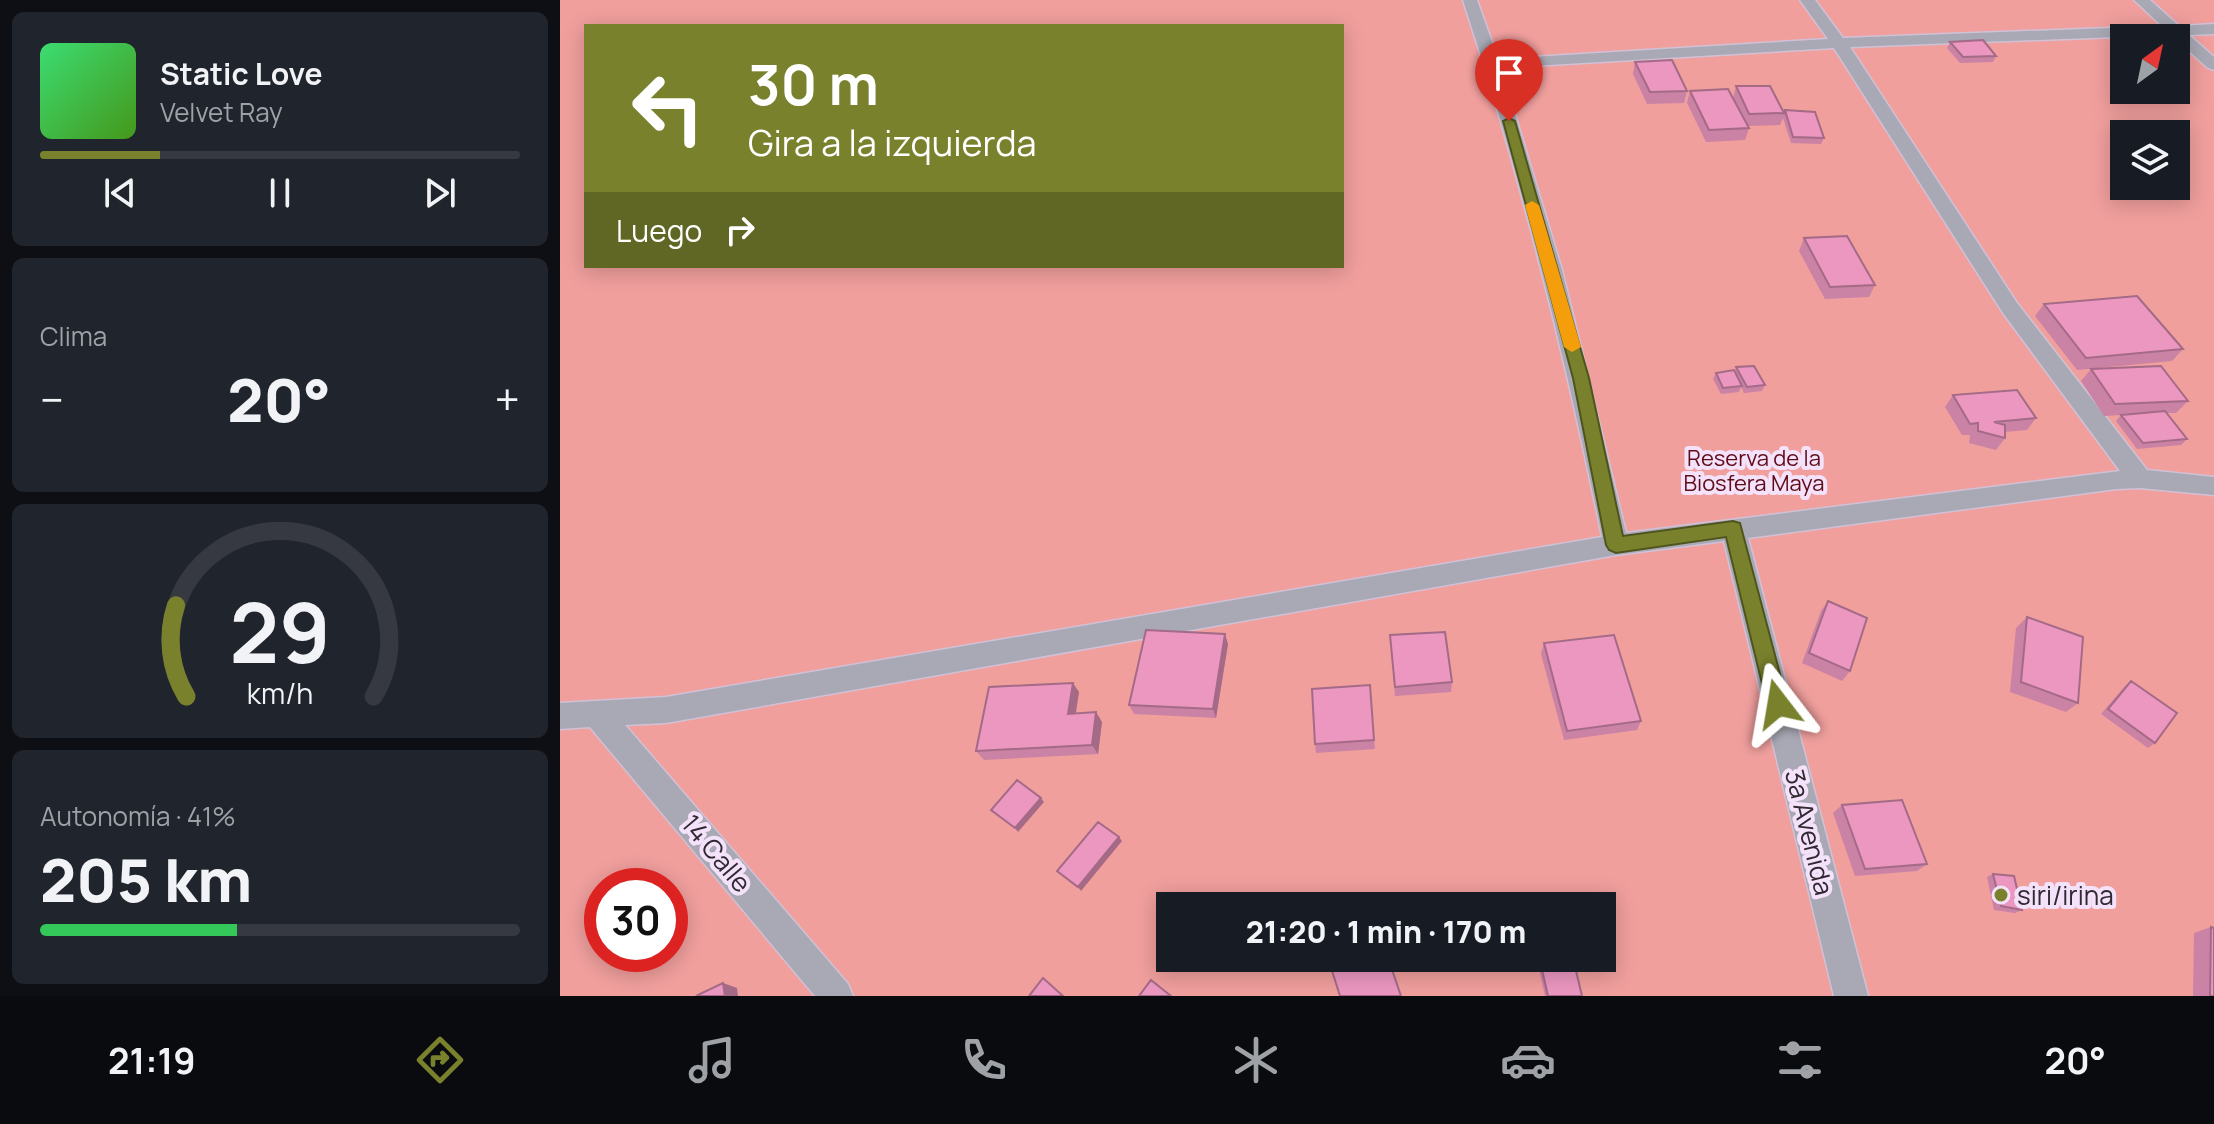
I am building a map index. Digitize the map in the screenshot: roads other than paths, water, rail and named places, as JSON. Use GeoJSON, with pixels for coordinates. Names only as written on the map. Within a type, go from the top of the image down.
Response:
{"type":"FeatureCollection","features":[{"type":"Feature","properties":{"kind":"street"},"geometry":{"type":"LineString","coordinates":[[1470,0],[1493,64],[1581,378],[1616,545]]}},
{"type":"Feature","properties":{"kind":"street"},"geometry":{"type":"LineString","coordinates":[[1807,0],[1839,43],[2010,308],[2140,479]]}},
{"type":"Feature","properties":{"kind":"street"},"geometry":{"type":"LineString","coordinates":[[2141,0],[2168,24]]}},
{"type":"Feature","properties":{"kind":"street"},"geometry":{"type":"LineString","coordinates":[[2190,30],[2214,29]]}},
{"type":"Feature","properties":{"kind":"street"},"geometry":{"type":"LineString","coordinates":[[1493,64],[1839,43],[2110,33]]}},
{"type":"Feature","properties":{"kind":"street"},"geometry":{"type":"LineString","coordinates":[[2190,44],[2214,65]]}},
{"type":"Feature","properties":{"kind":"street"},"geometry":{"type":"LineString","coordinates":[[560,716],[666,710],[1616,545],[1733,528],[2140,479],[2214,486]]}},
{"type":"Feature","properties":{"kind":"street","name":"3a Avenida"},"geometry":{"type":"LineString","coordinates":[[1733,528],[1851,996]]}},
{"type":"Feature","properties":{"kind":"street","name":"14 Calle"},"geometry":{"type":"LineString","coordinates":[[595,713],[836,996]]}},
{"type":"Feature","properties":{"kind":"place","name":"siri/irina"},"geometry":{"type":"Point","coordinates":[2001,895]}},
{"type":"Feature","properties":{"kind":"park label","name":"Reserva de la Biosfera Maya"},"geometry":{"type":"Point","coordinates":[1754,470]}}]}
